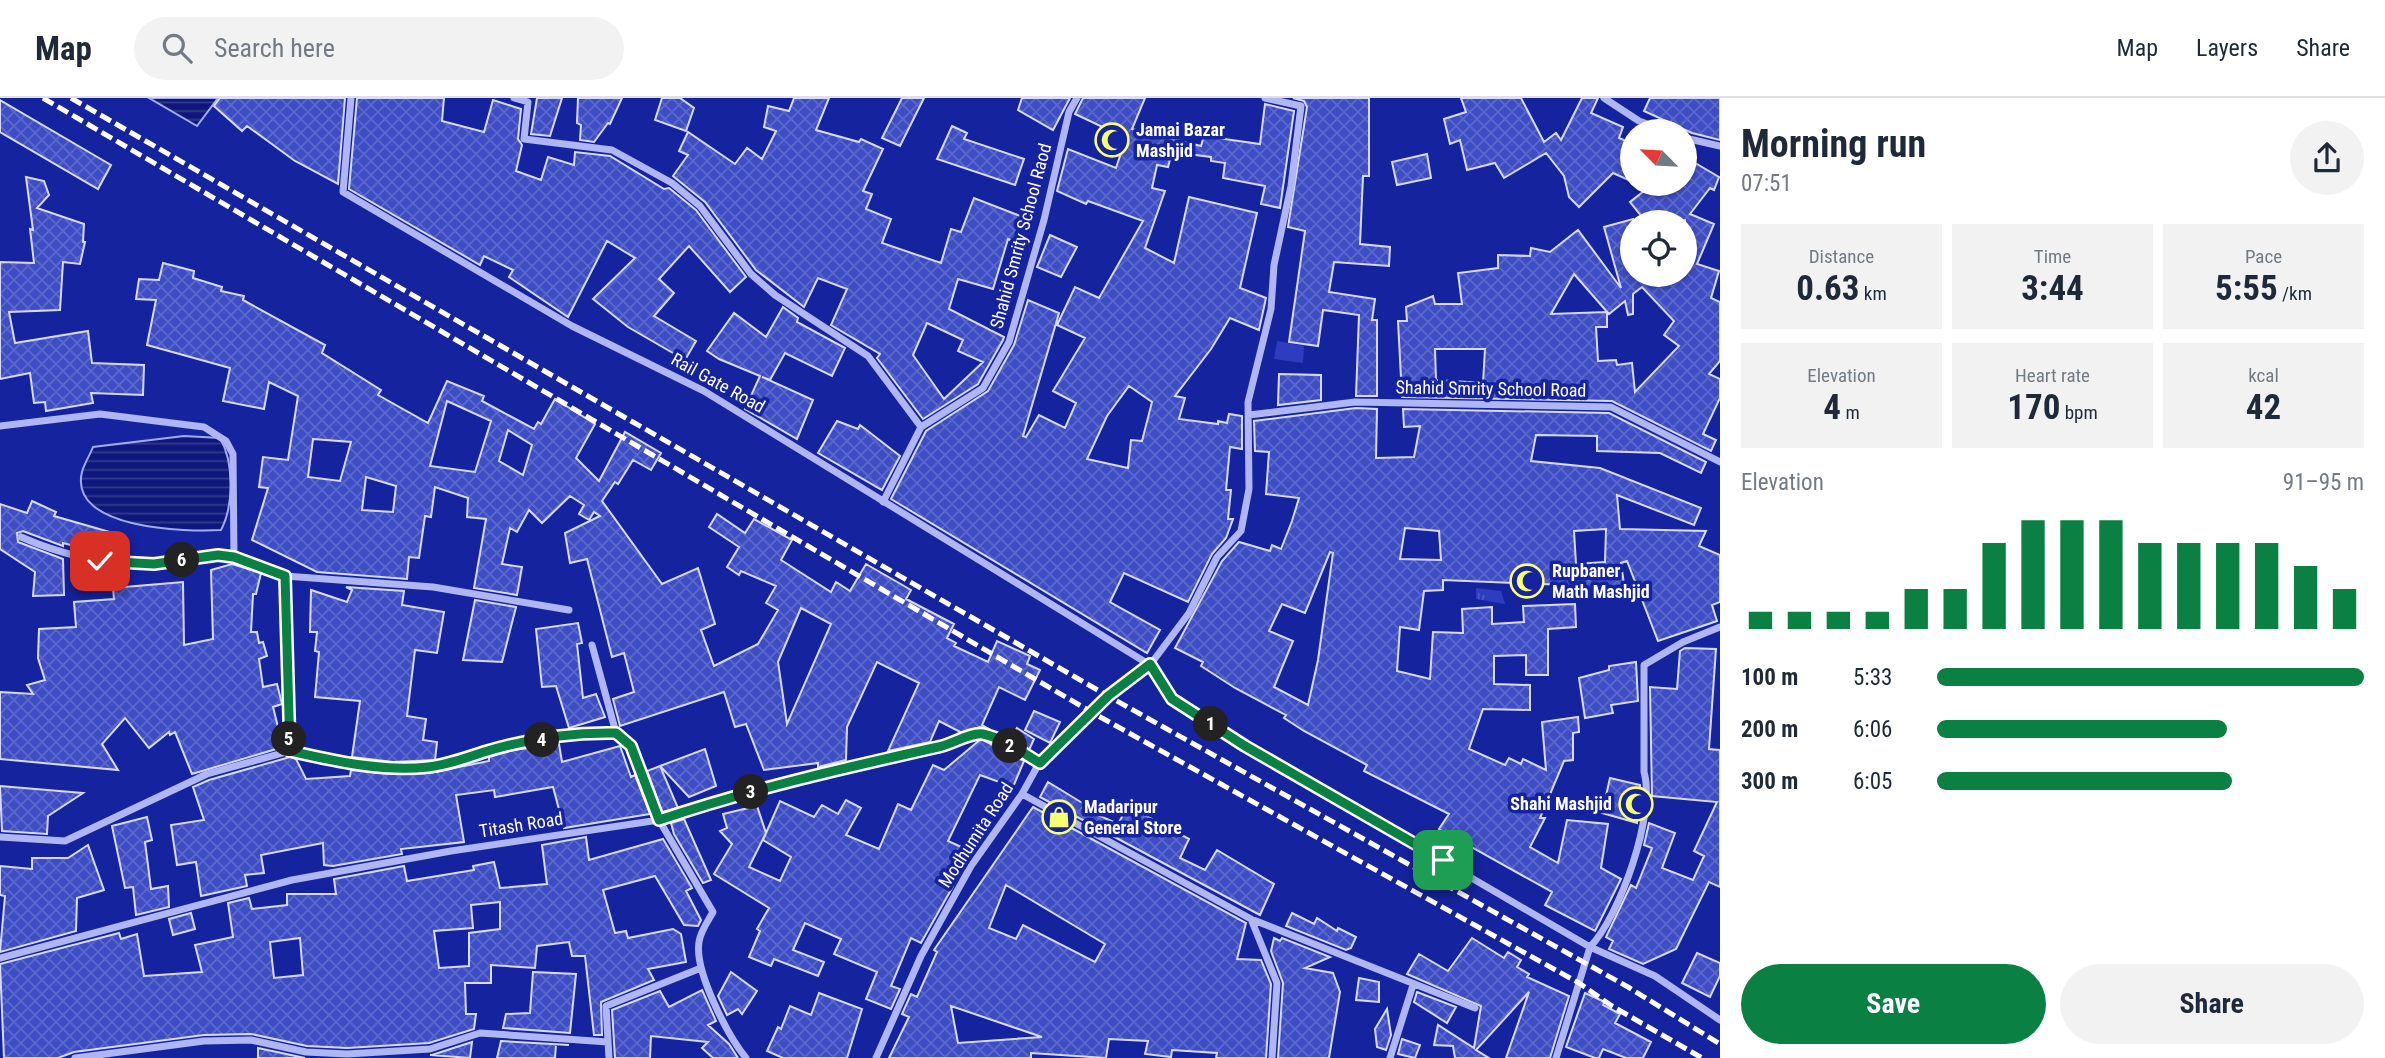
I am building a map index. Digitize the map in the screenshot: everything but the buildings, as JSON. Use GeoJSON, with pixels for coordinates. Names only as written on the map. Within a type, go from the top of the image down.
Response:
{"type":"FeatureCollection","features":[{"type":"Feature","properties":{"kind":"street","name":"Rail Gate Road"},"geometry":{"type":"LineString","coordinates":[[351,98],[343,192],[572,326],[704,391],[1150,664]]}},
{"type":"Feature","properties":{"kind":"street"},"geometry":{"type":"LineString","coordinates":[[514,98],[528,102],[524,139],[612,150],[672,183],[701,206],[751,274],[775,295],[868,356],[921,427],[883,502]]}},
{"type":"Feature","properties":{"kind":"street","name":"Shahid Smrity School Raod"},"geometry":{"type":"LineString","coordinates":[[921,427],[983,388],[1009,342],[1044,220],[1069,112],[1076,98]]}},
{"type":"Feature","properties":{"kind":"street"},"geometry":{"type":"LineString","coordinates":[[1265,98],[1302,102],[1291,186],[1274,265],[1271,309],[1248,402],[1249,489],[1241,531],[1217,557],[1189,613],[1150,664],[1172,699],[1245,746],[1590,947],[1655,976],[1720,1020]]}},
{"type":"Feature","properties":{"kind":"street"},"geometry":{"type":"LineString","coordinates":[[1604,98],[1636,119]]}},
{"type":"Feature","properties":{"kind":"street"},"geometry":{"type":"LineString","coordinates":[[1698,141],[1720,146]]}},
{"type":"Feature","properties":{"kind":"street","name":"Shahid Smrity School Road"},"geometry":{"type":"LineString","coordinates":[[1249,415],[1355,402],[1611,407],[1720,462]]}},
{"type":"Feature","properties":{"kind":"street"},"geometry":{"type":"LineString","coordinates":[[0,426],[100,414],[204,428],[226,442],[233,454],[234,557]]}},
{"type":"Feature","properties":{"kind":"street"},"geometry":{"type":"LineString","coordinates":[[21,537],[53,552],[100,561],[154,564],[218,555],[234,557],[285,576],[433,587],[569,610]]}},
{"type":"Feature","properties":{"kind":"street"},"geometry":{"type":"LineString","coordinates":[[285,576],[290,751]]}},
{"type":"Feature","properties":{"kind":"street"},"geometry":{"type":"LineString","coordinates":[[1556,1058],[1590,947],[1602,934],[1618,899],[1644,820],[1648,785],[1644,772],[1644,666],[1683,642],[1720,628]]}},
{"type":"Feature","properties":{"kind":"street"},"geometry":{"type":"LineString","coordinates":[[592,645],[616,733],[631,746],[659,820],[713,912],[699,942],[701,968],[734,1044],[746,1058]]}},
{"type":"Feature","properties":{"kind":"street","name":"Modhumita Road"},"geometry":{"type":"LineString","coordinates":[[876,1058],[921,956],[958,888],[1040,763],[1108,696],[1150,664]]}},
{"type":"Feature","properties":{"kind":"street"},"geometry":{"type":"LineString","coordinates":[[0,837],[65,841],[207,774],[290,751],[355,765],[428,767],[454,763],[515,744],[581,732],[616,733]]}},
{"type":"Feature","properties":{"kind":"street","name":"Titash Road"},"geometry":{"type":"LineString","coordinates":[[0,958],[292,880],[451,851],[659,820],[725,799],[856,764],[942,747],[981,733],[999,739],[1040,763]]}},
{"type":"Feature","properties":{"kind":"street"},"geometry":{"type":"LineString","coordinates":[[1022,794],[1251,919],[1475,1008]]}},
{"type":"Feature","properties":{"kind":"street"},"geometry":{"type":"LineString","coordinates":[[1251,919],[1277,983],[1272,1058]]}},
{"type":"Feature","properties":{"kind":"street"},"geometry":{"type":"LineString","coordinates":[[609,1058],[606,1006],[701,968]]}},
{"type":"Feature","properties":{"kind":"street"},"geometry":{"type":"LineString","coordinates":[[1390,1058],[1413,985]]}},
{"type":"Feature","properties":{"kind":"street"},"geometry":{"type":"LineString","coordinates":[[75,1058],[101,1057],[204,1041],[251,1040],[306,1052],[366,1053],[430,1049],[480,1033],[608,1042]]}},
{"type":"Feature","properties":{"kind":"green space"},"geometry":{"type":"Polygon","coordinates":[[[1277,341],[1304,346],[1303,363],[1274,359],[1277,341]]]}},
{"type":"Feature","properties":{"kind":"green space"},"geometry":{"type":"Polygon","coordinates":[[[1476,588],[1501,591],[1505,604],[1476,599],[1476,588]]]}},
{"type":"Feature","properties":{"kind":"shaded area"},"geometry":{"type":"Polygon","coordinates":[[[149,98],[218,98],[197,126],[149,98]]]}},
{"type":"Feature","properties":{"kind":"shaded area"},"geometry":{"type":"Polygon","coordinates":[[[184,436],[220,438],[225,448],[231,484],[228,508],[221,530],[183,530],[134,524],[93,506],[83,491],[82,472],[93,447],[184,436]]]}},
{"type":"Feature","properties":{"kind":"railway"},"geometry":{"type":"LineString","coordinates":[[43,98],[1093,713],[1579,983],[1612,1006],[1702,1058]]}},
{"type":"Feature","properties":{"kind":"railway"},"geometry":{"type":"LineString","coordinates":[[71,98],[1108,696],[1628,987],[1720,1044]]}},
{"type":"Feature","properties":{"kind":"place","name":"Jamai Bazar Mashjid"},"geometry":{"type":"Point","coordinates":[1112,140]}},
{"type":"Feature","properties":{"kind":"place","name":"Rupbaner Math Mashjid"},"geometry":{"type":"Point","coordinates":[1527,581]}},
{"type":"Feature","properties":{"kind":"place","name":"Shahi Mashjid"},"geometry":{"type":"Point","coordinates":[1636,804]}},
{"type":"Feature","properties":{"kind":"place","name":"Madaripur General Store"},"geometry":{"type":"Point","coordinates":[1059,817]}},
{"type":"Feature","properties":{"kind":"route"},"geometry":{"type":"LineString","coordinates":[[100,561],[154,564],[218,555],[234,557],[285,576],[290,751],[355,765],[428,767],[454,763],[515,744],[581,732],[616,733],[631,746],[659,820],[714,802],[856,764],[942,747],[981,733],[999,739],[1040,763],[1108,696],[1150,664],[1172,699],[1245,746],[1443,860]]}}]}
